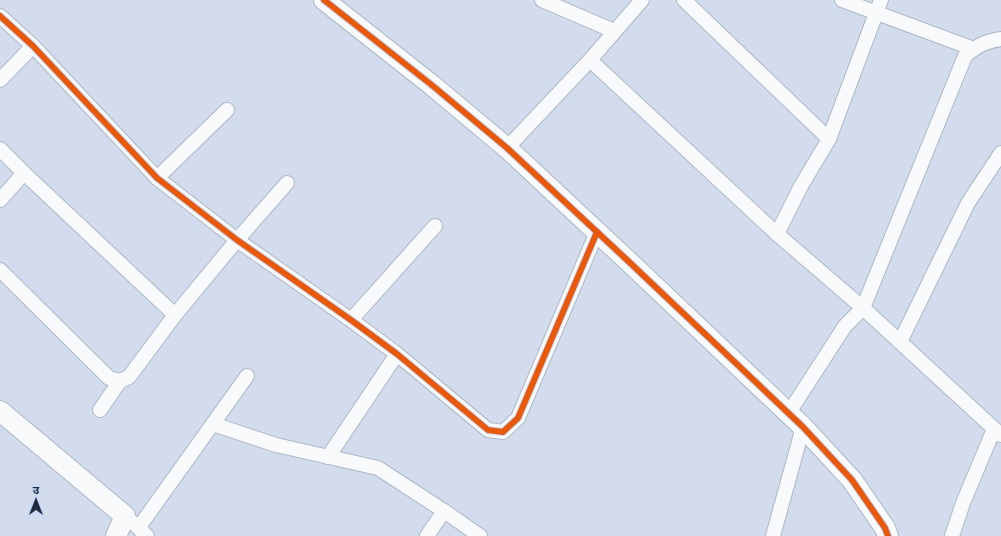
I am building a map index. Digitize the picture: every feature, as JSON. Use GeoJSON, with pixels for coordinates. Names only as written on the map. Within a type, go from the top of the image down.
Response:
{"type":"FeatureCollection","features":[{"type":"Feature","properties":{"kind":"street"},"geometry":{"type":"LineString","coordinates":[[324,0],[433,86],[507,148],[803,427],[852,480],[885,528],[888,536]]}},
{"type":"Feature","properties":{"kind":"street"},"geometry":{"type":"LineString","coordinates":[[542,0],[614,31]]}},
{"type":"Feature","properties":{"kind":"street"},"geometry":{"type":"LineString","coordinates":[[507,148],[590,60],[642,0]]}},
{"type":"Feature","properties":{"kind":"street"},"geometry":{"type":"LineString","coordinates":[[684,0],[829,139]]}},
{"type":"Feature","properties":{"kind":"street"},"geometry":{"type":"LineString","coordinates":[[842,0],[878,6],[974,49]]}},
{"type":"Feature","properties":{"kind":"street"},"geometry":{"type":"LineString","coordinates":[[778,234],[801,186],[829,139],[878,6]]}},
{"type":"Feature","properties":{"kind":"street"},"geometry":{"type":"LineString","coordinates":[[0,16],[33,46],[157,178],[237,240],[397,354],[488,430],[503,432],[518,418],[597,232]]}},
{"type":"Feature","properties":{"kind":"street"},"geometry":{"type":"LineString","coordinates":[[788,414],[845,326],[863,308],[966,56],[987,41],[1001,39]]}},
{"type":"Feature","properties":{"kind":"street"},"geometry":{"type":"LineString","coordinates":[[0,80],[33,46]]}},
{"type":"Feature","properties":{"kind":"street"},"geometry":{"type":"LineString","coordinates":[[590,60],[778,234],[863,308],[998,432],[963,503],[952,536]]}},
{"type":"Feature","properties":{"kind":"street"},"geometry":{"type":"LineString","coordinates":[[157,178],[227,110]]}},
{"type":"Feature","properties":{"kind":"street"},"geometry":{"type":"LineString","coordinates":[[0,149],[175,314]]}},
{"type":"Feature","properties":{"kind":"street"},"geometry":{"type":"LineString","coordinates":[[900,342],[968,203],[1001,153]]}},
{"type":"Feature","properties":{"kind":"street"},"geometry":{"type":"LineString","coordinates":[[0,200],[24,173]]}},
{"type":"Feature","properties":{"kind":"street"},"geometry":{"type":"LineString","coordinates":[[100,410],[120,381],[129,377],[175,314],[237,240],[288,183]]}},
{"type":"Feature","properties":{"kind":"street"},"geometry":{"type":"LineString","coordinates":[[351,320],[435,226]]}},
{"type":"Feature","properties":{"kind":"street"},"geometry":{"type":"LineString","coordinates":[[0,270],[109,378],[120,381]]}},
{"type":"Feature","properties":{"kind":"street"},"geometry":{"type":"LineString","coordinates":[[328,457],[397,354]]}},
{"type":"Feature","properties":{"kind":"street"},"geometry":{"type":"LineString","coordinates":[[116,536],[137,526],[247,376]]}},
{"type":"Feature","properties":{"kind":"street"},"geometry":{"type":"LineString","coordinates":[[1,414],[137,526]]}},
{"type":"Feature","properties":{"kind":"street"},"geometry":{"type":"LineString","coordinates":[[213,424],[276,446],[378,468],[480,536]]}},
{"type":"Feature","properties":{"kind":"street"},"geometry":{"type":"LineString","coordinates":[[773,536],[803,427]]}},
{"type":"Feature","properties":{"kind":"street"},"geometry":{"type":"LineString","coordinates":[[427,536],[444,511]]}},
{"type":"Feature","properties":{"kind":"cycle path"},"geometry":{"type":"LineString","coordinates":[[324,0],[433,86],[507,148],[803,427],[852,480],[885,528],[888,536]]}},
{"type":"Feature","properties":{"kind":"cycle path"},"geometry":{"type":"LineString","coordinates":[[0,16],[33,46],[157,178],[237,240],[397,354],[488,430],[503,432],[518,418],[597,232]]}}]}
